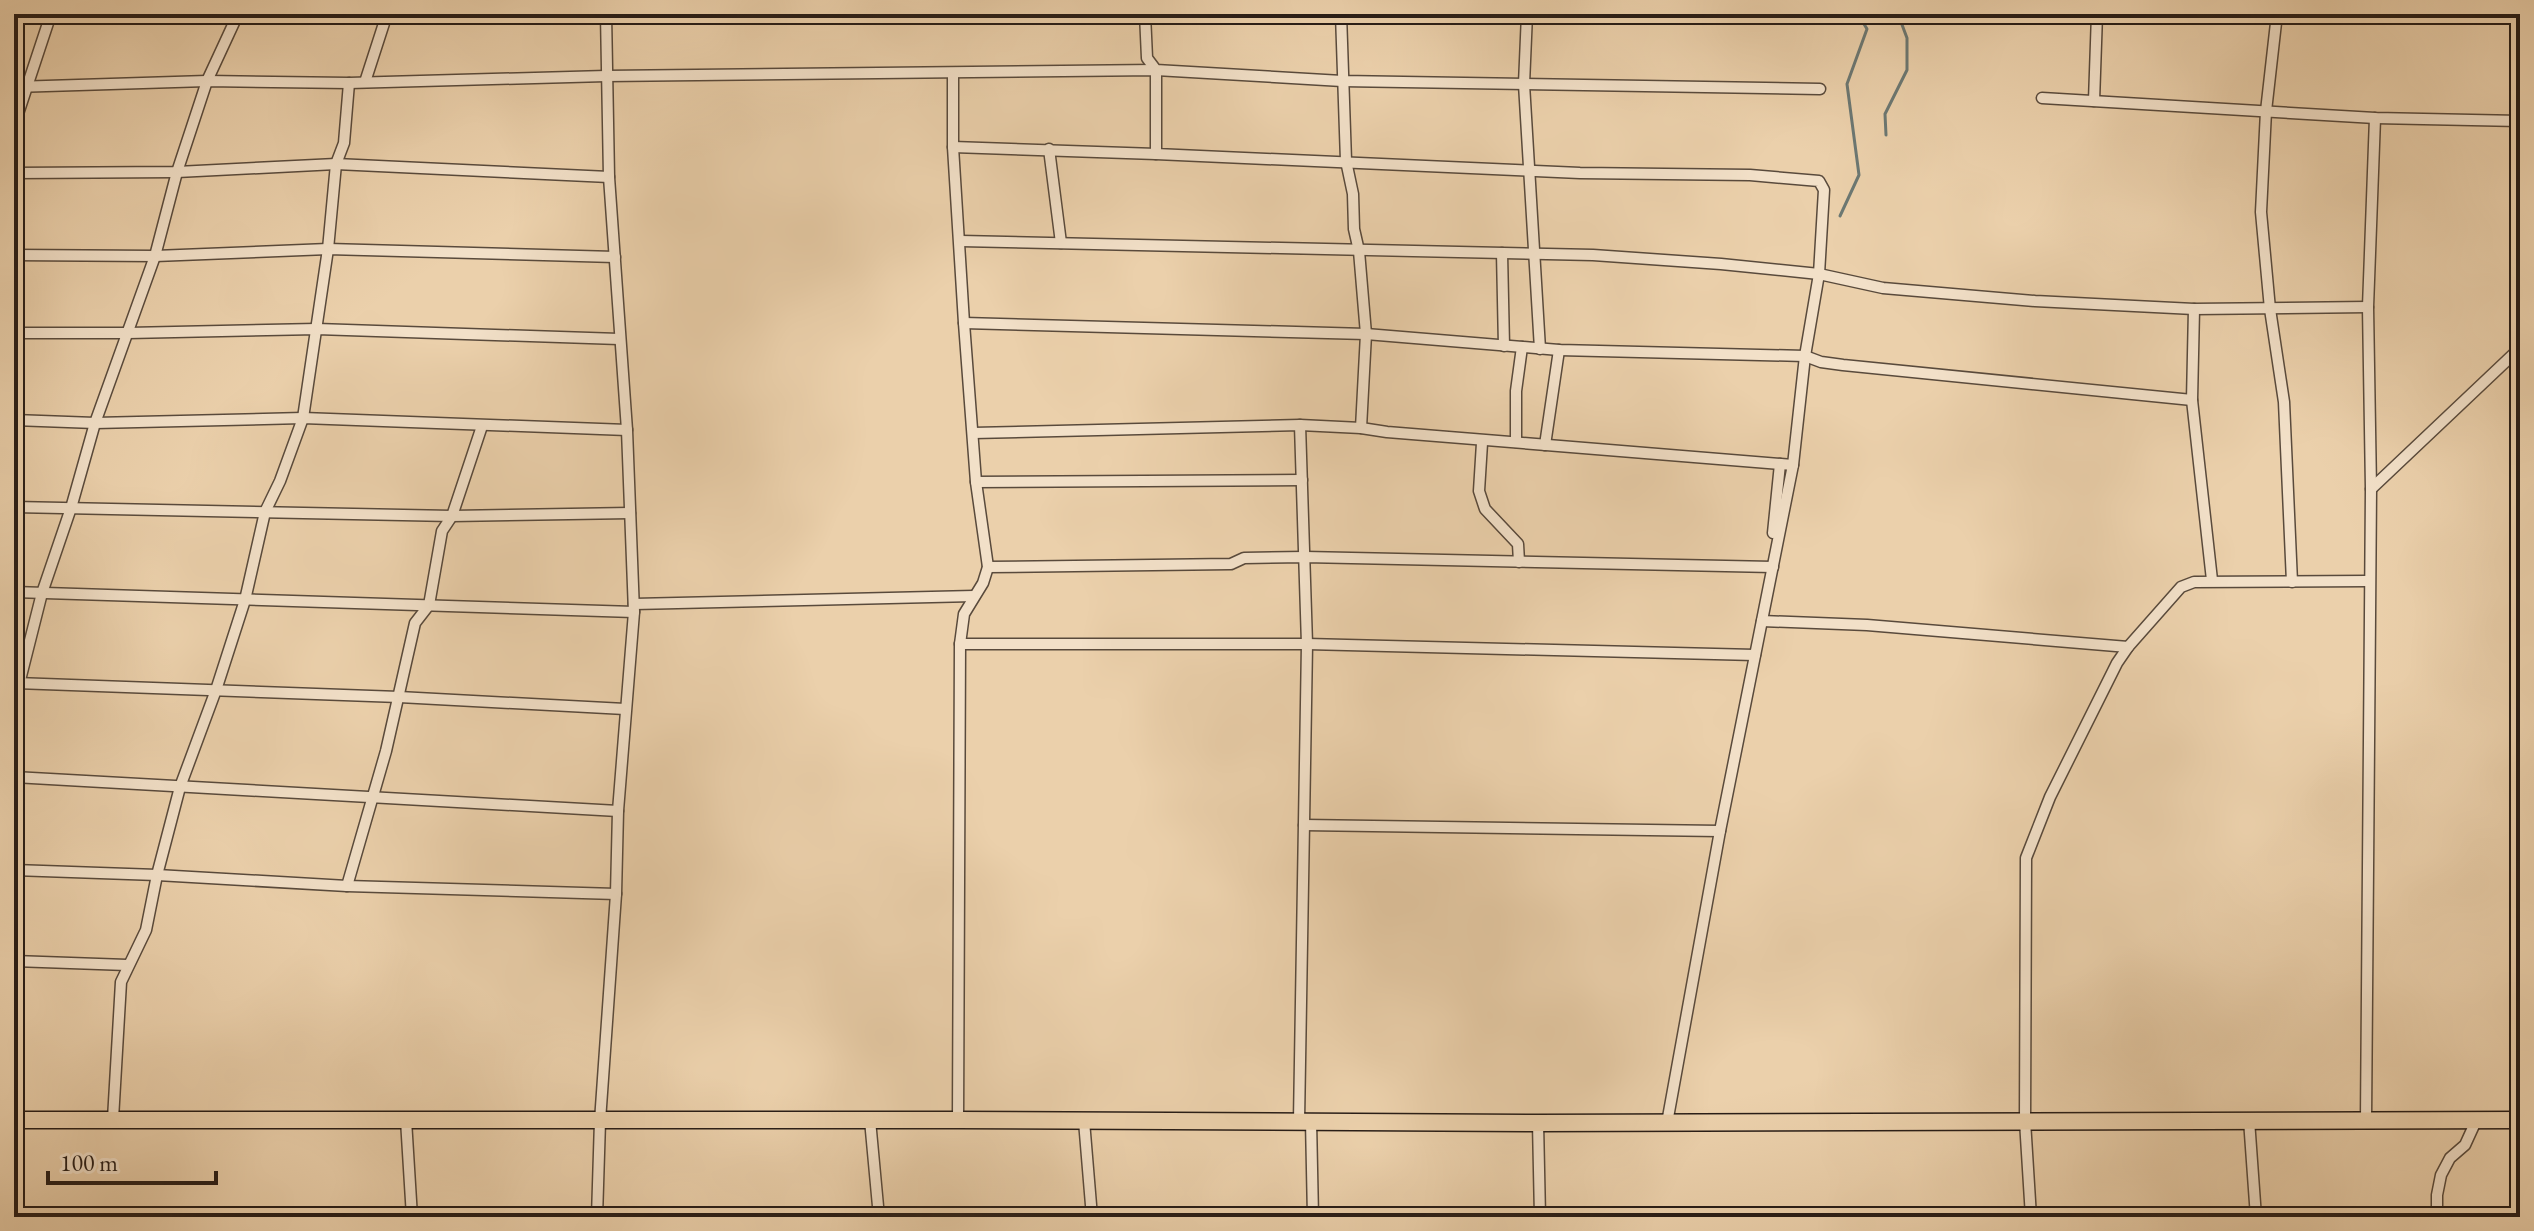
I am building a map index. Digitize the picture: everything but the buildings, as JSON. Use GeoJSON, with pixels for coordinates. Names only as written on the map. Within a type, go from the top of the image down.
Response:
{"type":"FeatureCollection","features":[{"type":"Feature","properties":{"kind":"main road"},"geometry":{"type":"LineString","coordinates":[[14,1120],[1538,1123],[2520,1120]]}},
{"type":"Feature","properties":{"kind":"street"},"geometry":{"type":"LineString","coordinates":[[14,126],[51,14]]}},
{"type":"Feature","properties":{"kind":"street"},"geometry":{"type":"LineString","coordinates":[[14,704],[42,593],[95,423],[155,256],[177,172],[207,81],[238,14]]}},
{"type":"Feature","properties":{"kind":"street"},"geometry":{"type":"LineString","coordinates":[[365,82],[387,14]]}},
{"type":"Feature","properties":{"kind":"street"},"geometry":{"type":"LineString","coordinates":[[597,1217],[618,811],[634,608],[627,430],[609,177],[606,14]]}},
{"type":"Feature","properties":{"kind":"street"},"geometry":{"type":"LineString","coordinates":[[1145,14],[1147,58],[1156,70],[1156,154]]}},
{"type":"Feature","properties":{"kind":"street"},"geometry":{"type":"LineString","coordinates":[[1341,14],[1346,161],[1353,194],[1366,334],[1361,428]]}},
{"type":"Feature","properties":{"kind":"street"},"geometry":{"type":"LineString","coordinates":[[1527,14],[1524,84],[1540,349]]}},
{"type":"Feature","properties":{"kind":"street"},"geometry":{"type":"LineString","coordinates":[[2094,101],[2097,14]]}},
{"type":"Feature","properties":{"kind":"street"},"geometry":{"type":"LineString","coordinates":[[2277,14],[2266,111],[2261,212],[2270,309],[2284,402],[2292,582]]}},
{"type":"Feature","properties":{"kind":"street"},"geometry":{"type":"LineString","coordinates":[[14,87],[207,81],[349,83],[606,76],[1156,70],[1342,81],[1820,89]]}},
{"type":"Feature","properties":{"kind":"street"},"geometry":{"type":"LineString","coordinates":[[953,73],[953,147],[964,323],[976,482],[988,567],[983,583],[964,614],[960,644],[958,1120]]}},
{"type":"Feature","properties":{"kind":"street"},"geometry":{"type":"LineString","coordinates":[[113,1119],[120,997],[127,965],[146,930],[180,787],[245,600],[265,512],[303,418],[328,249],[336,164],[344,143],[349,83]]}},
{"type":"Feature","properties":{"kind":"street"},"geometry":{"type":"LineString","coordinates":[[2042,98],[2375,118],[2520,121]]}},
{"type":"Feature","properties":{"kind":"street"},"geometry":{"type":"LineString","coordinates":[[2366,1120],[2371,489],[2368,307],[2375,118]]}},
{"type":"Feature","properties":{"kind":"street"},"geometry":{"type":"LineString","coordinates":[[953,147],[1529,171],[1750,175],[1819,181],[1824,190],[1819,274],[1805,356],[1793,465],[1770,567]]}},
{"type":"Feature","properties":{"kind":"street"},"geometry":{"type":"LineString","coordinates":[[1049,149],[1061,243]]}},
{"type":"Feature","properties":{"kind":"street"},"geometry":{"type":"LineString","coordinates":[[14,173],[177,172],[336,164],[609,177]]}},
{"type":"Feature","properties":{"kind":"street"},"geometry":{"type":"LineString","coordinates":[[961,241],[1535,253],[1721,264],[1819,274],[1883,288],[2035,301],[2194,309],[2368,307]]}},
{"type":"Feature","properties":{"kind":"street"},"geometry":{"type":"LineString","coordinates":[[14,255],[155,256],[328,249],[615,257]]}},
{"type":"Feature","properties":{"kind":"street"},"geometry":{"type":"LineString","coordinates":[[1502,253],[1504,346]]}},
{"type":"Feature","properties":{"kind":"street"},"geometry":{"type":"LineString","coordinates":[[2194,309],[2192,400],[2212,580]]}},
{"type":"Feature","properties":{"kind":"street"},"geometry":{"type":"LineString","coordinates":[[964,323],[1366,334],[1559,350],[1805,356],[1843,365],[2192,400]]}},
{"type":"Feature","properties":{"kind":"street"},"geometry":{"type":"LineString","coordinates":[[14,333],[317,329],[619,339]]}},
{"type":"Feature","properties":{"kind":"street"},"geometry":{"type":"LineString","coordinates":[[1516,442],[1516,391],[1522,347]]}},
{"type":"Feature","properties":{"kind":"street"},"geometry":{"type":"LineString","coordinates":[[2371,489],[2520,348]]}},
{"type":"Feature","properties":{"kind":"street"},"geometry":{"type":"LineString","coordinates":[[1545,445],[1559,350]]}},
{"type":"Feature","properties":{"kind":"street"},"geometry":{"type":"LineString","coordinates":[[14,420],[95,423],[303,418],[627,430]]}},
{"type":"Feature","properties":{"kind":"street"},"geometry":{"type":"LineString","coordinates":[[973,433],[1300,425],[1793,465]]}},
{"type":"Feature","properties":{"kind":"street"},"geometry":{"type":"LineString","coordinates":[[1300,425],[1307,644],[1305,1121],[1313,1217]]}},
{"type":"Feature","properties":{"kind":"street"},"geometry":{"type":"LineString","coordinates":[[347,886],[399,697],[415,623],[429,605],[442,531],[452,516],[482,426]]}},
{"type":"Feature","properties":{"kind":"street"},"geometry":{"type":"LineString","coordinates":[[1482,443],[1479,491],[1485,509],[1518,544],[1519,562]]}},
{"type":"Feature","properties":{"kind":"street"},"geometry":{"type":"LineString","coordinates":[[1667,1123],[1762,621],[1780,464]]}},
{"type":"Feature","properties":{"kind":"street"},"geometry":{"type":"LineString","coordinates":[[976,482],[1302,480]]}},
{"type":"Feature","properties":{"kind":"street"},"geometry":{"type":"LineString","coordinates":[[14,507],[452,516],[630,513]]}},
{"type":"Feature","properties":{"kind":"street"},"geometry":{"type":"LineString","coordinates":[[988,567],[1231,564],[1244,558],[1305,557],[1770,567]]}},
{"type":"Feature","properties":{"kind":"street"},"geometry":{"type":"LineString","coordinates":[[2031,1217],[2025,1121],[2026,858],[2050,797],[2117,663],[2181,587],[2212,580],[2368,581]]}},
{"type":"Feature","properties":{"kind":"street"},"geometry":{"type":"LineString","coordinates":[[14,592],[634,608],[974,596]]}},
{"type":"Feature","properties":{"kind":"street"},"geometry":{"type":"LineString","coordinates":[[1762,621],[1867,625],[2128,647]]}},
{"type":"Feature","properties":{"kind":"street"},"geometry":{"type":"LineString","coordinates":[[960,644],[1307,644],[1755,655]]}},
{"type":"Feature","properties":{"kind":"street"},"geometry":{"type":"LineString","coordinates":[[17,683],[625,709]]}},
{"type":"Feature","properties":{"kind":"street"},"geometry":{"type":"LineString","coordinates":[[14,777],[618,811]]}},
{"type":"Feature","properties":{"kind":"street"},"geometry":{"type":"LineString","coordinates":[[1304,825],[1720,831]]}},
{"type":"Feature","properties":{"kind":"street"},"geometry":{"type":"LineString","coordinates":[[14,870],[347,886],[616,894]]}},
{"type":"Feature","properties":{"kind":"street"},"geometry":{"type":"LineString","coordinates":[[14,961],[127,965]]}},
{"type":"Feature","properties":{"kind":"street"},"geometry":{"type":"LineString","coordinates":[[406,1120],[412,1217]]}},
{"type":"Feature","properties":{"kind":"street"},"geometry":{"type":"LineString","coordinates":[[870,1120],[879,1217]]}},
{"type":"Feature","properties":{"kind":"street"},"geometry":{"type":"LineString","coordinates":[[2249,1120],[2256,1217]]}},
{"type":"Feature","properties":{"kind":"street"},"geometry":{"type":"LineString","coordinates":[[1084,1121],[1092,1217]]}},
{"type":"Feature","properties":{"kind":"street"},"geometry":{"type":"LineString","coordinates":[[2437,1217],[2441,1175],[2450,1158],[2465,1145],[2476,1121]]}},
{"type":"Feature","properties":{"kind":"street"},"geometry":{"type":"LineString","coordinates":[[1538,1123],[1540,1217]]}},
{"type":"Feature","properties":{"kind":"waterway"},"geometry":{"type":"LineString","coordinates":[[1840,216],[1859,175],[1847,84],[1867,29],[1858,14]]}},
{"type":"Feature","properties":{"kind":"waterway"},"geometry":{"type":"LineString","coordinates":[[1886,135],[1885,114],[1907,70],[1907,38],[1898,14]]}}]}
